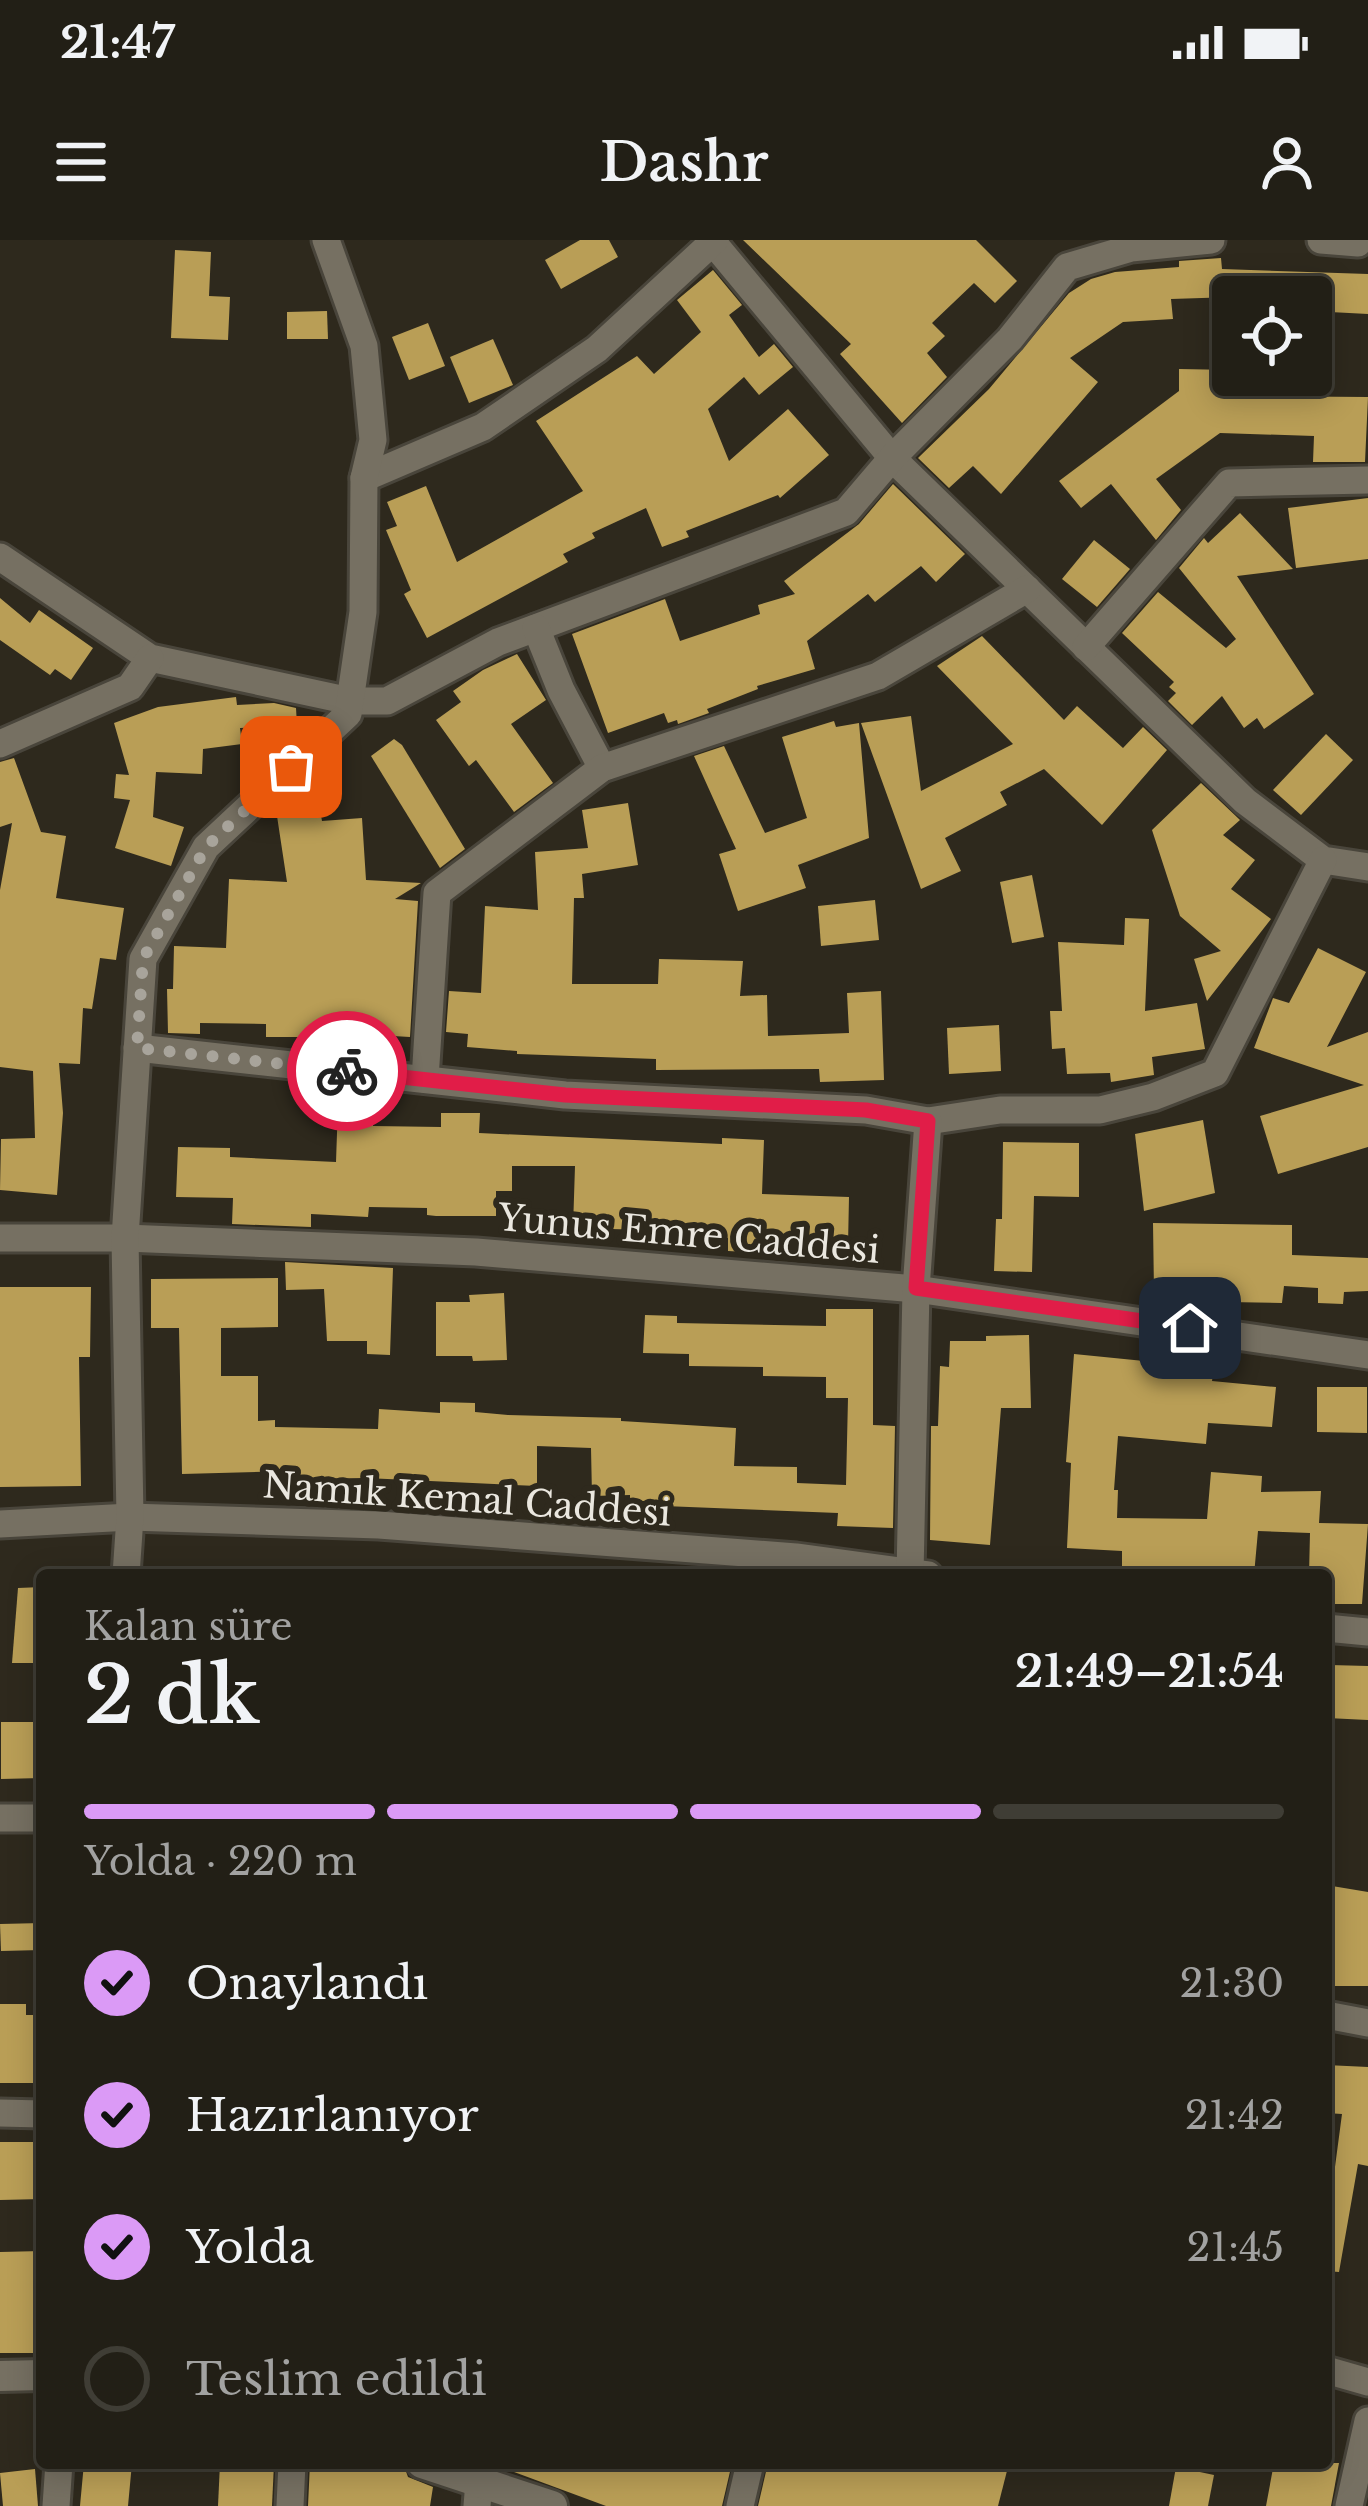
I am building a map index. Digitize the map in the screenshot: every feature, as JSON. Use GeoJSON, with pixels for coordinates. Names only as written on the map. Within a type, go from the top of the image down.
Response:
{"type":"FeatureCollection","features":[{"type":"Feature","properties":{"kind":"main road"},"geometry":{"type":"LineString","coordinates":[[0,2376],[36,2375]]}},
{"type":"Feature","properties":{"kind":"main road"},"geometry":{"type":"LineString","coordinates":[[433,2469],[478,2494],[552,2506]]}},
{"type":"Feature","properties":{"kind":"street"},"geometry":{"type":"LineString","coordinates":[[126,1569],[130,1516],[125,1238],[143,959],[206,847],[348,714],[350,701],[363,612],[364,478],[373,440],[364,346],[326,240]]}},
{"type":"Feature","properties":{"kind":"street"},"geometry":{"type":"LineString","coordinates":[[0,557],[150,658],[350,701],[387,700],[498,642],[846,512],[892,458],[1010,339],[1066,267],[1131,248],[1211,240]]}},
{"type":"Feature","properties":{"kind":"street"},"geometry":{"type":"LineString","coordinates":[[1321,240],[1361,247]]}},
{"type":"Feature","properties":{"kind":"street"},"geometry":{"type":"LineString","coordinates":[[364,478],[483,427],[596,350],[713,241],[892,458],[1245,800],[1323,860],[1368,867]]}},
{"type":"Feature","properties":{"kind":"street"},"geometry":{"type":"LineString","coordinates":[[1087,647],[1229,483],[1368,480]]}},
{"type":"Feature","properties":{"kind":"street"},"geometry":{"type":"LineString","coordinates":[[425,1079],[437,893],[602,768],[878,676],[1027,589]]}},
{"type":"Feature","properties":{"kind":"street"},"geometry":{"type":"LineString","coordinates":[[536,628],[561,690],[602,768]]}},
{"type":"Feature","properties":{"kind":"street"},"geometry":{"type":"LineString","coordinates":[[0,744],[130,687],[150,658]]}},
{"type":"Feature","properties":{"kind":"street"},"geometry":{"type":"LineString","coordinates":[[137,1048],[565,1095],[866,1110],[928,1121],[1000,1110],[1100,1110],[1153,1097],[1215,1073],[1323,860]]}},
{"type":"Feature","properties":{"kind":"street"},"geometry":{"type":"LineString","coordinates":[[916,1569],[916,1288],[928,1121]]}},
{"type":"Feature","properties":{"kind":"street","name":"Yunus Emre Caddesi"},"geometry":{"type":"LineString","coordinates":[[0,1238],[125,1238],[476,1252],[916,1288],[1368,1355]]}},
{"type":"Feature","properties":{"kind":"street","name":"Namık Kemal Caddesi"},"geometry":{"type":"LineString","coordinates":[[0,1525],[130,1516],[379,1525],[796,1557],[881,1569]]}},
{"type":"Feature","properties":{"kind":"street"},"geometry":{"type":"LineString","coordinates":[[1332,1629],[1368,1632]]}},
{"type":"Feature","properties":{"kind":"street"},"geometry":{"type":"LineString","coordinates":[[0,1818],[36,1818]]}},
{"type":"Feature","properties":{"kind":"street"},"geometry":{"type":"LineString","coordinates":[[1332,2015],[1368,2023]]}},
{"type":"Feature","properties":{"kind":"street"},"geometry":{"type":"LineString","coordinates":[[0,2113],[36,2114]]}},
{"type":"Feature","properties":{"kind":"street"},"geometry":{"type":"LineString","coordinates":[[1332,2372],[1368,2382]]}},
{"type":"Feature","properties":{"kind":"street"},"geometry":{"type":"LineString","coordinates":[[1349,2506],[1368,2421]]}},
{"type":"Feature","properties":{"kind":"street"},"geometry":{"type":"LineString","coordinates":[[56,2506],[59,2469]]}},
{"type":"Feature","properties":{"kind":"street"},"geometry":{"type":"LineString","coordinates":[[290,2506],[292,2469]]}},
{"type":"Feature","properties":{"kind":"street"},"geometry":{"type":"LineString","coordinates":[[740,2506],[749,2469]]}},
{"type":"Feature","properties":{"kind":"building"},"geometry":{"type":"Polygon","coordinates":[[[580,240],[609,240],[618,257],[561,289],[545,260],[580,240]]]}},
{"type":"Feature","properties":{"kind":"building"},"geometry":{"type":"Polygon","coordinates":[[[743,240],[976,240],[1017,281],[995,303],[974,283],[932,323],[945,336],[927,353],[947,377],[902,423],[840,354],[851,344],[743,240]]]}},
{"type":"Feature","properties":{"kind":"building"},"geometry":{"type":"Polygon","coordinates":[[[175,250],[211,252],[209,296],[230,297],[228,340],[171,338],[175,250]]]}},
{"type":"Feature","properties":{"kind":"building"},"geometry":{"type":"Polygon","coordinates":[[[1221,258],[1222,269],[1368,274],[1368,314],[1332,312],[1332,276],[1212,276],[1212,298],[1171,299],[1173,319],[1123,322],[1070,358],[1098,382],[1001,494],[973,466],[949,488],[918,458],[989,389],[1069,293],[1115,272],[1179,267],[1179,261],[1221,258]]]}},
{"type":"Feature","properties":{"kind":"building"},"geometry":{"type":"Polygon","coordinates":[[[713,270],[742,305],[729,315],[759,357],[774,344],[793,367],[759,395],[744,377],[708,409],[729,461],[788,409],[829,455],[780,498],[686,531],[689,537],[662,547],[646,508],[592,533],[595,538],[563,554],[568,562],[427,638],[404,594],[411,590],[386,530],[397,526],[387,502],[426,486],[457,562],[583,491],[536,421],[637,356],[654,374],[701,332],[677,300],[713,270]]]}},
{"type":"Feature","properties":{"kind":"building"},"geometry":{"type":"Polygon","coordinates":[[[327,311],[328,339],[287,339],[287,312],[327,311]]]}},
{"type":"Feature","properties":{"kind":"building"},"geometry":{"type":"Polygon","coordinates":[[[428,323],[445,366],[409,380],[392,337],[428,323]]]}},
{"type":"Feature","properties":{"kind":"building"},"geometry":{"type":"Polygon","coordinates":[[[493,339],[513,385],[469,403],[450,357],[493,339]]]}},
{"type":"Feature","properties":{"kind":"building"},"geometry":{"type":"Polygon","coordinates":[[[1179,369],[1212,370],[1212,396],[1368,397],[1365,462],[1313,462],[1314,436],[1220,433],[1156,479],[1181,510],[1156,540],[1111,484],[1081,508],[1059,481],[1179,391],[1179,369]]]}},
{"type":"Feature","properties":{"kind":"building"},"geometry":{"type":"Polygon","coordinates":[[[893,484],[965,554],[936,582],[921,566],[875,602],[868,594],[807,641],[815,669],[757,686],[678,724],[677,720],[668,723],[664,713],[608,733],[572,634],[665,599],[680,641],[760,614],[758,605],[795,594],[784,581],[859,524],[893,484]]]}},
{"type":"Feature","properties":{"kind":"building"},"geometry":{"type":"Polygon","coordinates":[[[1368,498],[1368,559],[1296,568],[1288,508],[1368,498]]]}},
{"type":"Feature","properties":{"kind":"building"},"geometry":{"type":"Polygon","coordinates":[[[1240,513],[1293,569],[1237,576],[1314,694],[1264,729],[1257,718],[1244,728],[1222,696],[1192,725],[1168,701],[1176,693],[1169,687],[1174,682],[1122,633],[1158,592],[1226,648],[1236,639],[1179,568],[1204,538],[1208,543],[1240,513]]]}},
{"type":"Feature","properties":{"kind":"building"},"geometry":{"type":"Polygon","coordinates":[[[1094,540],[1130,569],[1097,607],[1062,579],[1094,540]]]}},
{"type":"Feature","properties":{"kind":"building"},"geometry":{"type":"Polygon","coordinates":[[[0,598],[30,623],[39,610],[93,648],[71,680],[55,669],[50,675],[0,640],[0,598]]]}},
{"type":"Feature","properties":{"kind":"building"},"geometry":{"type":"Polygon","coordinates":[[[982,636],[1064,720],[1077,706],[1123,748],[1143,727],[1167,750],[1102,825],[1044,769],[1000,792],[1007,805],[945,838],[961,871],[921,889],[861,723],[911,716],[921,791],[1013,744],[937,666],[982,636]]]}},
{"type":"Feature","properties":{"kind":"building"},"geometry":{"type":"Polygon","coordinates":[[[517,654],[546,700],[511,724],[553,783],[514,812],[476,760],[469,766],[436,720],[461,702],[453,691],[517,654]]]}},
{"type":"Feature","properties":{"kind":"building"},"geometry":{"type":"Polygon","coordinates":[[[236,697],[237,705],[274,703],[296,708],[297,725],[240,728],[242,744],[203,749],[202,774],[156,772],[153,817],[184,827],[171,866],[115,848],[130,800],[114,798],[116,774],[129,775],[114,723],[158,707],[236,697]]]}},
{"type":"Feature","properties":{"kind":"building"},"geometry":{"type":"Polygon","coordinates":[[[834,721],[836,727],[859,723],[869,838],[798,865],[806,888],[738,911],[719,854],[736,849],[694,756],[724,746],[765,833],[807,818],[782,737],[834,721]]]}},
{"type":"Feature","properties":{"kind":"building"},"geometry":{"type":"Polygon","coordinates":[[[1326,734],[1353,760],[1301,815],[1273,790],[1326,734]]]}},
{"type":"Feature","properties":{"kind":"building"},"geometry":{"type":"Polygon","coordinates":[[[394,739],[465,849],[440,868],[371,756],[394,739]]]}},
{"type":"Feature","properties":{"kind":"building"},"geometry":{"type":"Polygon","coordinates":[[[14,758],[41,832],[66,836],[56,898],[124,908],[116,960],[100,958],[92,1009],[83,1008],[80,1064],[59,1063],[63,1113],[57,1195],[0,1190],[1,1139],[35,1138],[33,1071],[0,1067],[0,890],[12,823],[0,827],[0,762],[14,758]]]}},
{"type":"Feature","properties":{"kind":"building"},"geometry":{"type":"Polygon","coordinates":[[[1201,783],[1240,820],[1223,835],[1255,860],[1231,889],[1271,919],[1207,1001],[1194,959],[1221,951],[1180,916],[1152,830],[1201,783]]]}},
{"type":"Feature","properties":{"kind":"building"},"geometry":{"type":"Polygon","coordinates":[[[628,803],[638,865],[582,874],[584,898],[574,898],[572,984],[658,984],[659,959],[743,961],[740,996],[767,995],[768,1036],[849,1033],[847,993],[881,991],[884,1080],[820,1082],[819,1069],[656,1070],[656,1059],[517,1054],[467,1047],[468,1034],[446,1032],[449,991],[481,993],[485,906],[538,910],[535,852],[588,848],[582,810],[628,803]]]}},
{"type":"Feature","properties":{"kind":"building"},"geometry":{"type":"Polygon","coordinates":[[[320,810],[322,821],[362,818],[366,880],[421,883],[395,899],[418,901],[410,1037],[340,1033],[340,1047],[300,1048],[300,1037],[266,1037],[266,1024],[200,1023],[200,1034],[168,1033],[167,989],[173,989],[174,946],[226,948],[229,879],[287,882],[277,816],[320,810]]]}},
{"type":"Feature","properties":{"kind":"building"},"geometry":{"type":"Polygon","coordinates":[[[1032,875],[1044,937],[1012,943],[1000,882],[1032,875]]]}},
{"type":"Feature","properties":{"kind":"building"},"geometry":{"type":"Polygon","coordinates":[[[875,900],[879,940],[821,946],[818,906],[875,900]]]}},
{"type":"Feature","properties":{"kind":"building"},"geometry":{"type":"Polygon","coordinates":[[[1125,918],[1149,919],[1145,1011],[1197,1003],[1205,1049],[1152,1057],[1154,1075],[1111,1082],[1110,1073],[1067,1074],[1065,1048],[1052,1049],[1050,1011],[1062,1011],[1058,942],[1124,945],[1125,918]]]}},
{"type":"Feature","properties":{"kind":"building"},"geometry":{"type":"Polygon","coordinates":[[[1318,948],[1366,972],[1327,1047],[1368,1032],[1368,1147],[1278,1174],[1260,1116],[1364,1085],[1254,1048],[1273,998],[1289,1003],[1318,948]]]}},
{"type":"Feature","properties":{"kind":"building"},"geometry":{"type":"Polygon","coordinates":[[[999,1025],[1001,1071],[949,1074],[947,1028],[999,1025]]]}},
{"type":"Feature","properties":{"kind":"building"},"geometry":{"type":"Polygon","coordinates":[[[338,1104],[374,1106],[373,1126],[441,1127],[441,1113],[480,1113],[479,1133],[722,1144],[722,1138],[764,1140],[762,1194],[849,1197],[848,1245],[765,1242],[765,1253],[728,1251],[728,1238],[687,1237],[687,1231],[573,1228],[575,1166],[512,1166],[512,1191],[496,1191],[496,1216],[436,1216],[427,1215],[427,1208],[369,1207],[368,1217],[311,1214],[311,1227],[232,1224],[233,1198],[176,1197],[178,1147],[230,1148],[230,1157],[336,1162],[338,1104]]]}},
{"type":"Feature","properties":{"kind":"building"},"geometry":{"type":"Polygon","coordinates":[[[1203,1120],[1215,1193],[1144,1211],[1135,1134],[1203,1120]]]}},
{"type":"Feature","properties":{"kind":"building"},"geometry":{"type":"Polygon","coordinates":[[[1003,1142],[1079,1143],[1079,1197],[1034,1196],[1032,1272],[994,1271],[996,1219],[1002,1219],[1003,1142]]]}},
{"type":"Feature","properties":{"kind":"building"},"geometry":{"type":"Polygon","coordinates":[[[1153,1223],[1292,1225],[1292,1255],[1368,1258],[1368,1291],[1344,1292],[1343,1304],[1318,1303],[1318,1288],[1284,1286],[1282,1303],[1228,1302],[1228,1290],[1154,1292],[1153,1223]]]}},
{"type":"Feature","properties":{"kind":"building"},"geometry":{"type":"Polygon","coordinates":[[[285,1262],[393,1268],[390,1355],[367,1354],[367,1341],[327,1341],[324,1289],[286,1290],[285,1262]]]}},
{"type":"Feature","properties":{"kind":"building"},"geometry":{"type":"Polygon","coordinates":[[[278,1278],[278,1327],[221,1328],[221,1376],[258,1376],[258,1421],[275,1420],[275,1427],[378,1429],[379,1409],[440,1413],[440,1402],[475,1403],[475,1412],[508,1415],[736,1428],[734,1466],[797,1467],[797,1483],[846,1485],[848,1398],[826,1398],[826,1377],[763,1376],[763,1367],[689,1366],[689,1354],[643,1353],[645,1315],[677,1316],[677,1323],[826,1326],[826,1309],[873,1309],[873,1425],[895,1426],[893,1528],[837,1526],[838,1513],[664,1506],[664,1501],[630,1501],[630,1495],[592,1496],[591,1448],[537,1446],[537,1486],[289,1479],[289,1471],[182,1474],[179,1328],[151,1328],[151,1279],[278,1278]]]}},
{"type":"Feature","properties":{"kind":"building"},"geometry":{"type":"Polygon","coordinates":[[[0,1287],[91,1287],[90,1357],[79,1357],[81,1486],[0,1487],[0,1287]]]}},
{"type":"Feature","properties":{"kind":"building"},"geometry":{"type":"Polygon","coordinates":[[[504,1293],[507,1360],[436,1356],[436,1302],[470,1302],[469,1295],[504,1293]]]}},
{"type":"Feature","properties":{"kind":"building"},"geometry":{"type":"Polygon","coordinates":[[[1029,1335],[1031,1408],[1001,1408],[990,1545],[930,1540],[931,1426],[938,1426],[940,1366],[949,1367],[950,1341],[1029,1335]]]}},
{"type":"Feature","properties":{"kind":"building"},"geometry":{"type":"Polygon","coordinates":[[[1074,1354],[1214,1368],[1212,1381],[1276,1387],[1272,1427],[1208,1423],[1206,1444],[1118,1436],[1117,1518],[1207,1519],[1211,1472],[1262,1476],[1261,1492],[1321,1491],[1319,1523],[1368,1524],[1362,1604],[1332,1604],[1332,1569],[1309,1569],[1310,1533],[1258,1531],[1255,1569],[1122,1569],[1122,1551],[1067,1548],[1071,1463],[1066,1462],[1074,1354]]]}},
{"type":"Feature","properties":{"kind":"building"},"geometry":{"type":"Polygon","coordinates":[[[1317,1387],[1367,1387],[1367,1433],[1317,1432],[1317,1387]]]}},
{"type":"Feature","properties":{"kind":"building"},"geometry":{"type":"Polygon","coordinates":[[[36,1587],[36,1663],[12,1663],[18,1588],[36,1587]]]}},
{"type":"Feature","properties":{"kind":"building"},"geometry":{"type":"Polygon","coordinates":[[[1332,1665],[1368,1666],[1368,1720],[1332,1718],[1332,1665]]]}},
{"type":"Feature","properties":{"kind":"building"},"geometry":{"type":"Polygon","coordinates":[[[1,1722],[36,1722],[36,1778],[1,1779],[1,1722]]]}},
{"type":"Feature","properties":{"kind":"building"},"geometry":{"type":"Polygon","coordinates":[[[1332,1886],[1368,1892],[1368,1986],[1332,1986],[1332,1886]]]}},
{"type":"Feature","properties":{"kind":"building"},"geometry":{"type":"Polygon","coordinates":[[[36,1923],[36,1950],[1,1951],[0,1924],[36,1923]]]}},
{"type":"Feature","properties":{"kind":"building"},"geometry":{"type":"Polygon","coordinates":[[[0,2004],[26,2004],[26,2015],[36,2015],[36,2083],[0,2083],[0,2004]]]}},
{"type":"Feature","properties":{"kind":"building"},"geometry":{"type":"Polygon","coordinates":[[[1332,2065],[1368,2067],[1368,2166],[1358,2164],[1339,2272],[1332,2271],[1332,2182],[1342,2114],[1332,2113],[1332,2065]]]}},
{"type":"Feature","properties":{"kind":"building"},"geometry":{"type":"Polygon","coordinates":[[[0,2142],[36,2142],[36,2199],[0,2200],[0,2142]]]}},
{"type":"Feature","properties":{"kind":"building"},"geometry":{"type":"Polygon","coordinates":[[[36,2251],[36,2353],[0,2353],[0,2252],[36,2251]]]}},
{"type":"Feature","properties":{"kind":"building"},"geometry":{"type":"Polygon","coordinates":[[[1332,2463],[1339,2463],[1331,2506],[1266,2506],[1273,2469],[1332,2469],[1332,2463]]]}},
{"type":"Feature","properties":{"kind":"building"},"geometry":{"type":"Polygon","coordinates":[[[35,2469],[38,2506],[3,2506],[0,2473],[35,2469]]]}},
{"type":"Feature","properties":{"kind":"building"},"geometry":{"type":"Polygon","coordinates":[[[83,2469],[131,2469],[128,2506],[80,2506],[83,2469]]]}},
{"type":"Feature","properties":{"kind":"building"},"geometry":{"type":"Polygon","coordinates":[[[220,2469],[274,2469],[272,2506],[218,2506],[220,2469]]]}},
{"type":"Feature","properties":{"kind":"building"},"geometry":{"type":"Polygon","coordinates":[[[310,2469],[405,2469],[408,2477],[433,2487],[430,2506],[308,2506],[310,2469]]]}},
{"type":"Feature","properties":{"kind":"building"},"geometry":{"type":"Polygon","coordinates":[[[506,2469],[731,2469],[722,2506],[606,2506],[506,2469]]]}},
{"type":"Feature","properties":{"kind":"building"},"geometry":{"type":"Polygon","coordinates":[[[767,2469],[1007,2469],[998,2506],[758,2506],[767,2469]]]}},
{"type":"Feature","properties":{"kind":"building"},"geometry":{"type":"Polygon","coordinates":[[[1176,2469],[1214,2475],[1208,2506],[1169,2506],[1176,2469]]]}},
{"type":"Feature","properties":{"kind":"way so far"},"geometry":{"type":"LineString","coordinates":[[291,767],[206,847],[143,959],[137,1048],[347,1071]]}},
{"type":"Feature","properties":{"kind":"route"},"geometry":{"type":"LineString","coordinates":[[347,1071],[565,1095],[866,1110],[928,1121],[916,1288],[1190,1328]]}}]}
